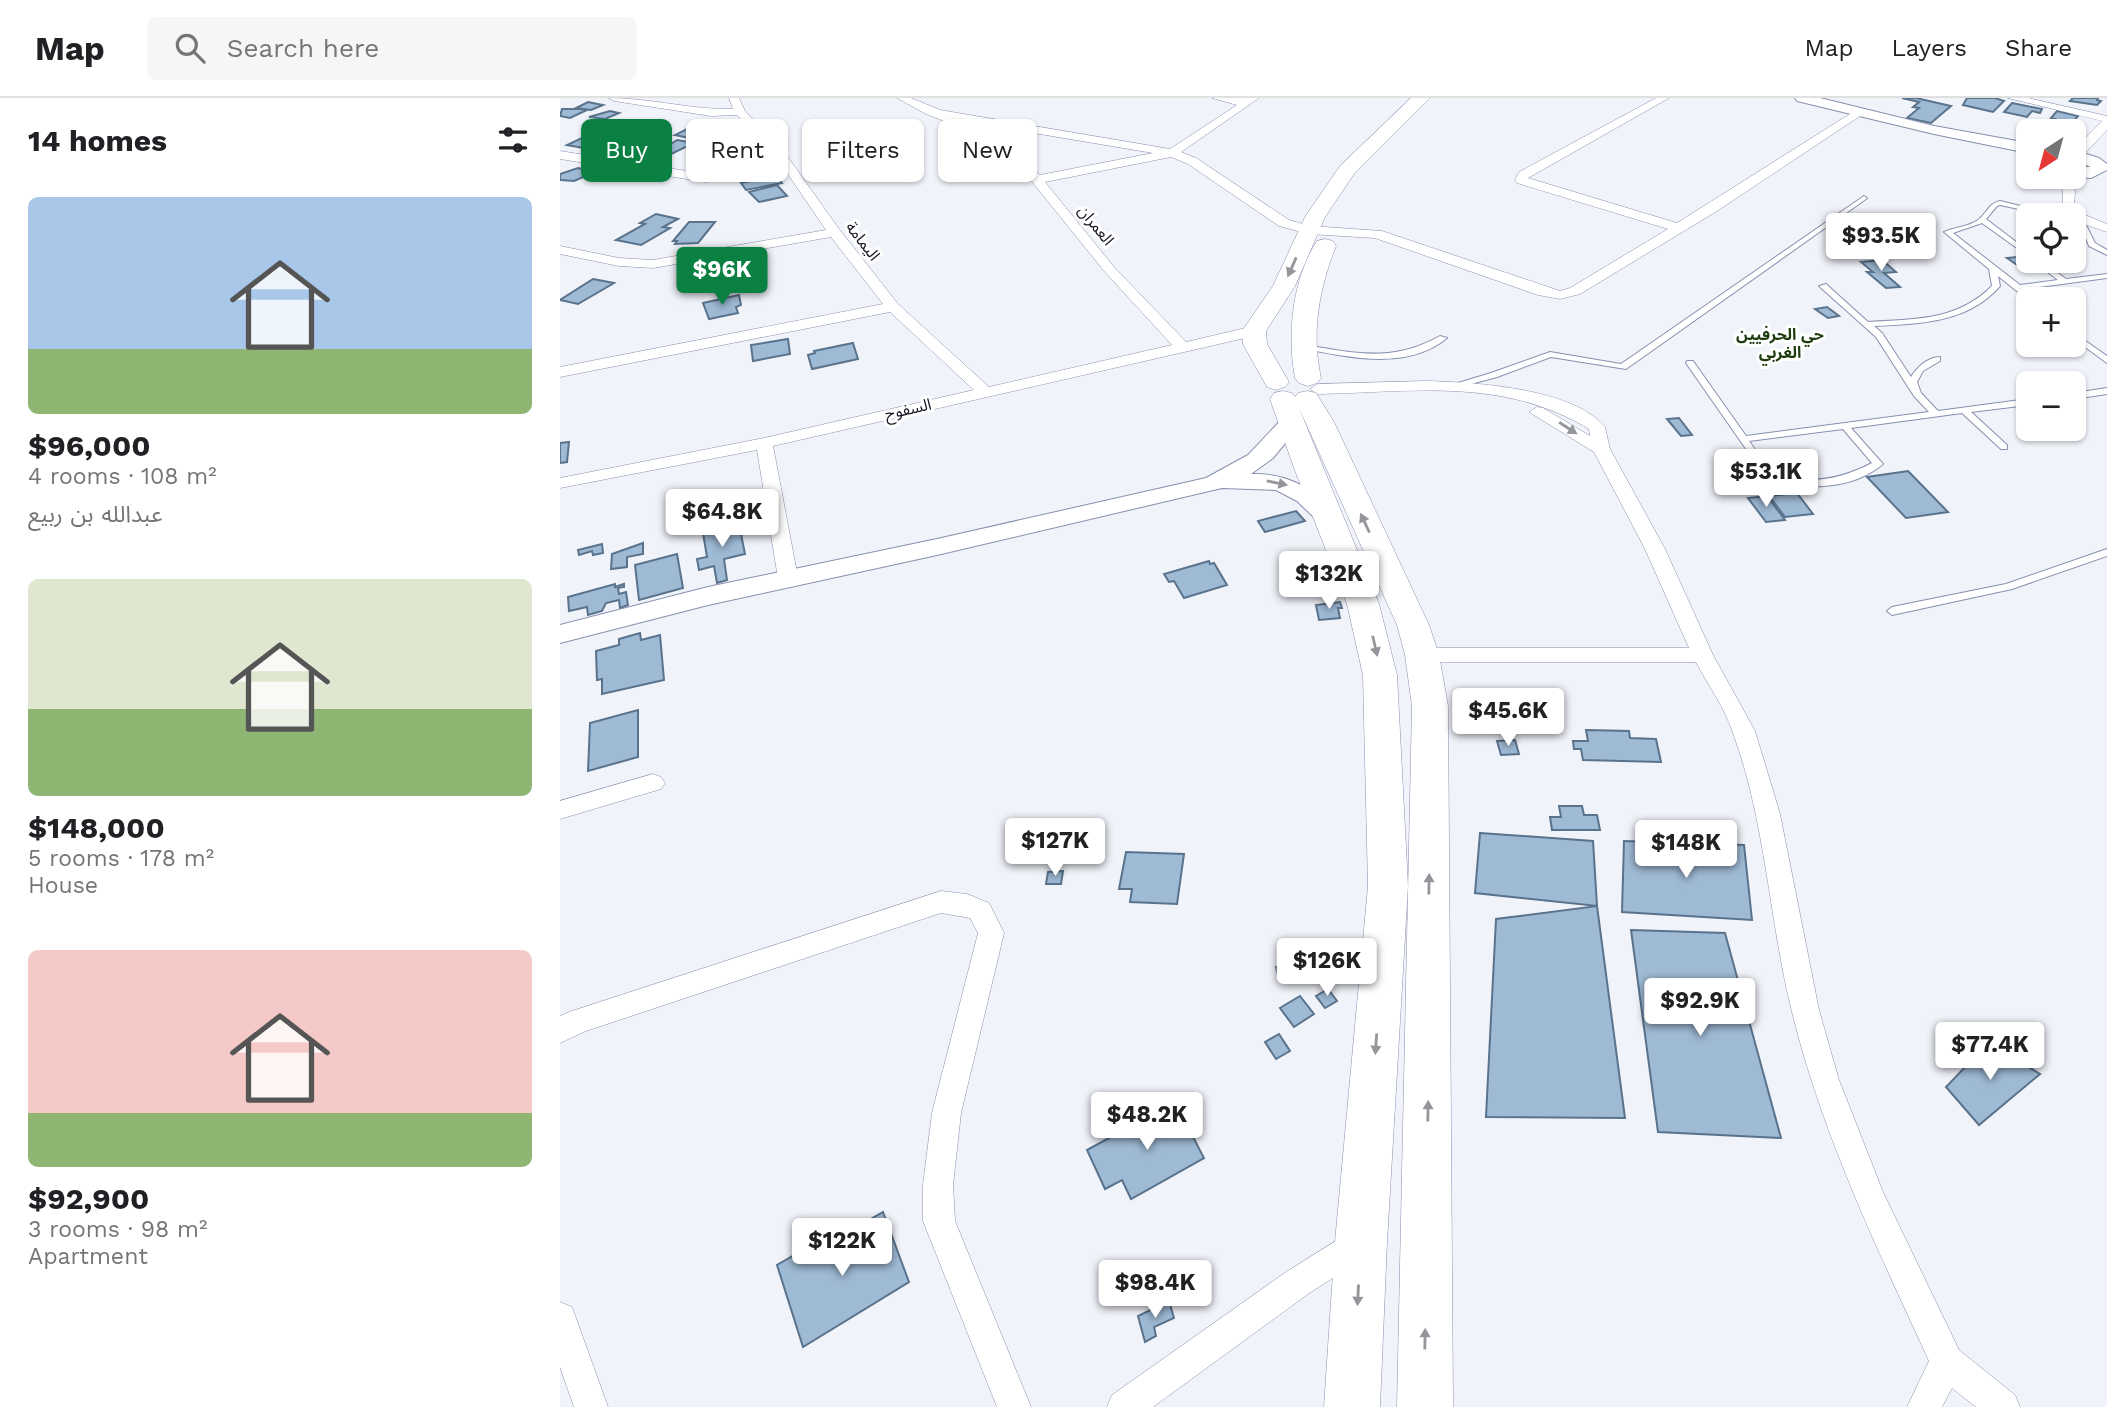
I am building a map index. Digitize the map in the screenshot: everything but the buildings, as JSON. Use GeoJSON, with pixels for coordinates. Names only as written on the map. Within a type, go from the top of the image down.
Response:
{"type":"FeatureCollection","features":[{"type":"Feature","properties":{"kind":"main road"},"geometry":{"type":"LineString","coordinates":[[1255,337],[1284,286],[1309,230],[1347,170],[1388,127],[1421,98]]}},
{"type":"Feature","properties":{"kind":"main road"},"geometry":{"type":"LineString","coordinates":[[1352,1407],[1361,1242],[1388,887],[1380,676],[1376,645],[1351,568],[1329,518],[1299,396],[1311,285],[1345,201],[1377,156],[1438,98]]}},
{"type":"Feature","properties":{"kind":"main road"},"geometry":{"type":"LineString","coordinates":[[1255,337],[1275,349],[1304,341]]}},
{"type":"Feature","properties":{"kind":"main road"},"geometry":{"type":"LineString","coordinates":[[1255,337],[1321,422],[1425,655],[1430,706],[1425,1407]]}},
{"type":"Feature","properties":{"kind":"street"},"geometry":{"type":"LineString","coordinates":[[614,98],[711,113],[740,112]]}},
{"type":"Feature","properties":{"kind":"street","name":"اليمامة"},"geometry":{"type":"LineString","coordinates":[[734,98],[746,119]]}},
{"type":"Feature","properties":{"kind":"street","name":"العمران"},"geometry":{"type":"LineString","coordinates":[[902,98],[948,119]]}},
{"type":"Feature","properties":{"kind":"street"},"geometry":{"type":"LineString","coordinates":[[1217,98],[1251,100]]}},
{"type":"Feature","properties":{"kind":"street"},"geometry":{"type":"LineString","coordinates":[[1664,98],[1523,175],[1521,180],[1679,228]]}},
{"type":"Feature","properties":{"kind":"street"},"geometry":{"type":"LineString","coordinates":[[1804,98],[2016,154]]}},
{"type":"Feature","properties":{"kind":"street"},"geometry":{"type":"LineString","coordinates":[[2013,98],[2107,121],[2086,146]]}},
{"type":"Feature","properties":{"kind":"street"},"geometry":{"type":"LineString","coordinates":[[1037,180],[1172,153],[1251,100]]}},
{"type":"Feature","properties":{"kind":"street"},"geometry":{"type":"LineString","coordinates":[[930,112],[1172,153],[1192,161],[1276,219],[1309,230],[1377,234],[1543,292],[1560,295],[1575,291],[1679,228],[1860,112]]}},
{"type":"Feature","properties":{"kind":"street"},"geometry":{"type":"LineString","coordinates":[[1934,130],[2016,146]]}},
{"type":"Feature","properties":{"kind":"street"},"geometry":{"type":"LineString","coordinates":[[2068,203],[2068,191],[2100,169],[2098,154],[2107,141]]}},
{"type":"Feature","properties":{"kind":"street"},"geometry":{"type":"LineString","coordinates":[[563,158],[686,175]]}},
{"type":"Feature","properties":{"kind":"street","name":"اليمامة"},"geometry":{"type":"LineString","coordinates":[[788,166],[834,232],[893,307],[984,391]]}},
{"type":"Feature","properties":{"kind":"street","name":"العمران"},"geometry":{"type":"LineString","coordinates":[[1037,182],[1117,277],[1181,345]]}},
{"type":"Feature","properties":{"kind":"street"},"geometry":{"type":"LineString","coordinates":[[2086,222],[2107,228]]}},
{"type":"Feature","properties":{"kind":"street"},"geometry":{"type":"LineString","coordinates":[[560,250],[619,262],[653,264],[834,232]]}},
{"type":"Feature","properties":{"kind":"street"},"geometry":{"type":"LineString","coordinates":[[560,372],[893,307]]}},
{"type":"Feature","properties":{"kind":"street","name":"السفوح"},"geometry":{"type":"LineString","coordinates":[[560,483],[764,443],[1181,345],[1255,337]]}},
{"type":"Feature","properties":{"kind":"street"},"geometry":{"type":"LineString","coordinates":[[1299,396],[1447,388],[1498,389],[1556,405],[1597,427],[1601,449],[1655,549],[1703,655],[1744,731],[1758,773],[1776,851],[1805,1010],[1825,1080],[1871,1200],[1947,1362],[2003,1407]]}},
{"type":"Feature","properties":{"kind":"street"},"geometry":{"type":"LineString","coordinates":[[1299,396],[1472,399],[1509,403],[1550,417],[1601,449]]}},
{"type":"Feature","properties":{"kind":"street"},"geometry":{"type":"LineString","coordinates":[[1213,483],[1242,471],[1264,457],[1299,396]]}},
{"type":"Feature","properties":{"kind":"street"},"geometry":{"type":"LineString","coordinates":[[764,443],[788,578]]}},
{"type":"Feature","properties":{"kind":"street"},"geometry":{"type":"LineString","coordinates":[[560,634],[788,578],[937,547],[1213,483],[1255,480],[1286,485],[1302,491],[1329,518]]}},
{"type":"Feature","properties":{"kind":"street"},"geometry":{"type":"LineString","coordinates":[[1425,655],[1703,655]]}},
{"type":"Feature","properties":{"kind":"street"},"geometry":{"type":"LineString","coordinates":[[560,810],[653,783]]}},
{"type":"Feature","properties":{"kind":"street"},"geometry":{"type":"LineString","coordinates":[[560,1030],[579,1021],[941,902],[978,908],[987,916],[991,933],[942,1135],[936,1191],[939,1221],[1014,1407]]}},
{"type":"Feature","properties":{"kind":"street"},"geometry":{"type":"LineString","coordinates":[[1124,1407],[1297,1283],[1361,1242]]}},
{"type":"Feature","properties":{"kind":"street"},"geometry":{"type":"LineString","coordinates":[[560,1319],[591,1407]]}},
{"type":"Feature","properties":{"kind":"street"},"geometry":{"type":"LineString","coordinates":[[1924,1407],[1947,1362]]}},
{"type":"Feature","properties":{"kind":"lane"},"geometry":{"type":"LineString","coordinates":[[1447,388],[1494,375],[1550,354],[1623,367],[1864,198]]}},
{"type":"Feature","properties":{"kind":"lane"},"geometry":{"type":"LineString","coordinates":[[2016,206],[1995,204],[1983,220],[1972,227],[1948,232],[2017,287]]}},
{"type":"Feature","properties":{"kind":"lane"},"geometry":{"type":"LineString","coordinates":[[1983,220],[2016,245]]}},
{"type":"Feature","properties":{"kind":"lane"},"geometry":{"type":"LineString","coordinates":[[2086,233],[2092,244],[2107,253]]}},
{"type":"Feature","properties":{"kind":"lane"},"geometry":{"type":"LineString","coordinates":[[1867,324],[1934,319],[1962,312],[1985,300],[1996,286],[1993,268]]}},
{"type":"Feature","properties":{"kind":"lane"},"geometry":{"type":"LineString","coordinates":[[2053,273],[2064,281]]}},
{"type":"Feature","properties":{"kind":"lane"},"geometry":{"type":"LineString","coordinates":[[2025,287],[2107,276]]}},
{"type":"Feature","properties":{"kind":"lane"},"geometry":{"type":"LineString","coordinates":[[1823,286],[1879,335],[1915,389],[1936,414]]}},
{"type":"Feature","properties":{"kind":"lane"},"geometry":{"type":"LineString","coordinates":[[1304,341],[1367,357],[1402,356],[1426,349],[1443,338]]}},
{"type":"Feature","properties":{"kind":"lane"},"geometry":{"type":"LineString","coordinates":[[2086,344],[2107,359]]}},
{"type":"Feature","properties":{"kind":"lane"},"geometry":{"type":"LineString","coordinates":[[1915,389],[1913,382],[1920,369],[1937,359]]}},
{"type":"Feature","properties":{"kind":"lane"},"geometry":{"type":"LineString","coordinates":[[1690,363],[1770,477],[1809,485],[1847,479],[1878,464],[1845,426]]}},
{"type":"Feature","properties":{"kind":"lane"},"geometry":{"type":"LineString","coordinates":[[2086,394],[2107,391]]}},
{"type":"Feature","properties":{"kind":"lane"},"geometry":{"type":"LineString","coordinates":[[1745,439],[2016,403]]}},
{"type":"Feature","properties":{"kind":"lane"},"geometry":{"type":"LineString","coordinates":[[1964,410],[2004,447]]}},
{"type":"Feature","properties":{"kind":"lane"},"geometry":{"type":"LineString","coordinates":[[1892,611],[2008,587],[2107,552]]}},
{"type":"Feature","properties":{"kind":"district","name":"حي الحرفيين الغربي"},"geometry":{"type":"Point","coordinates":[1780,343]}}]}
